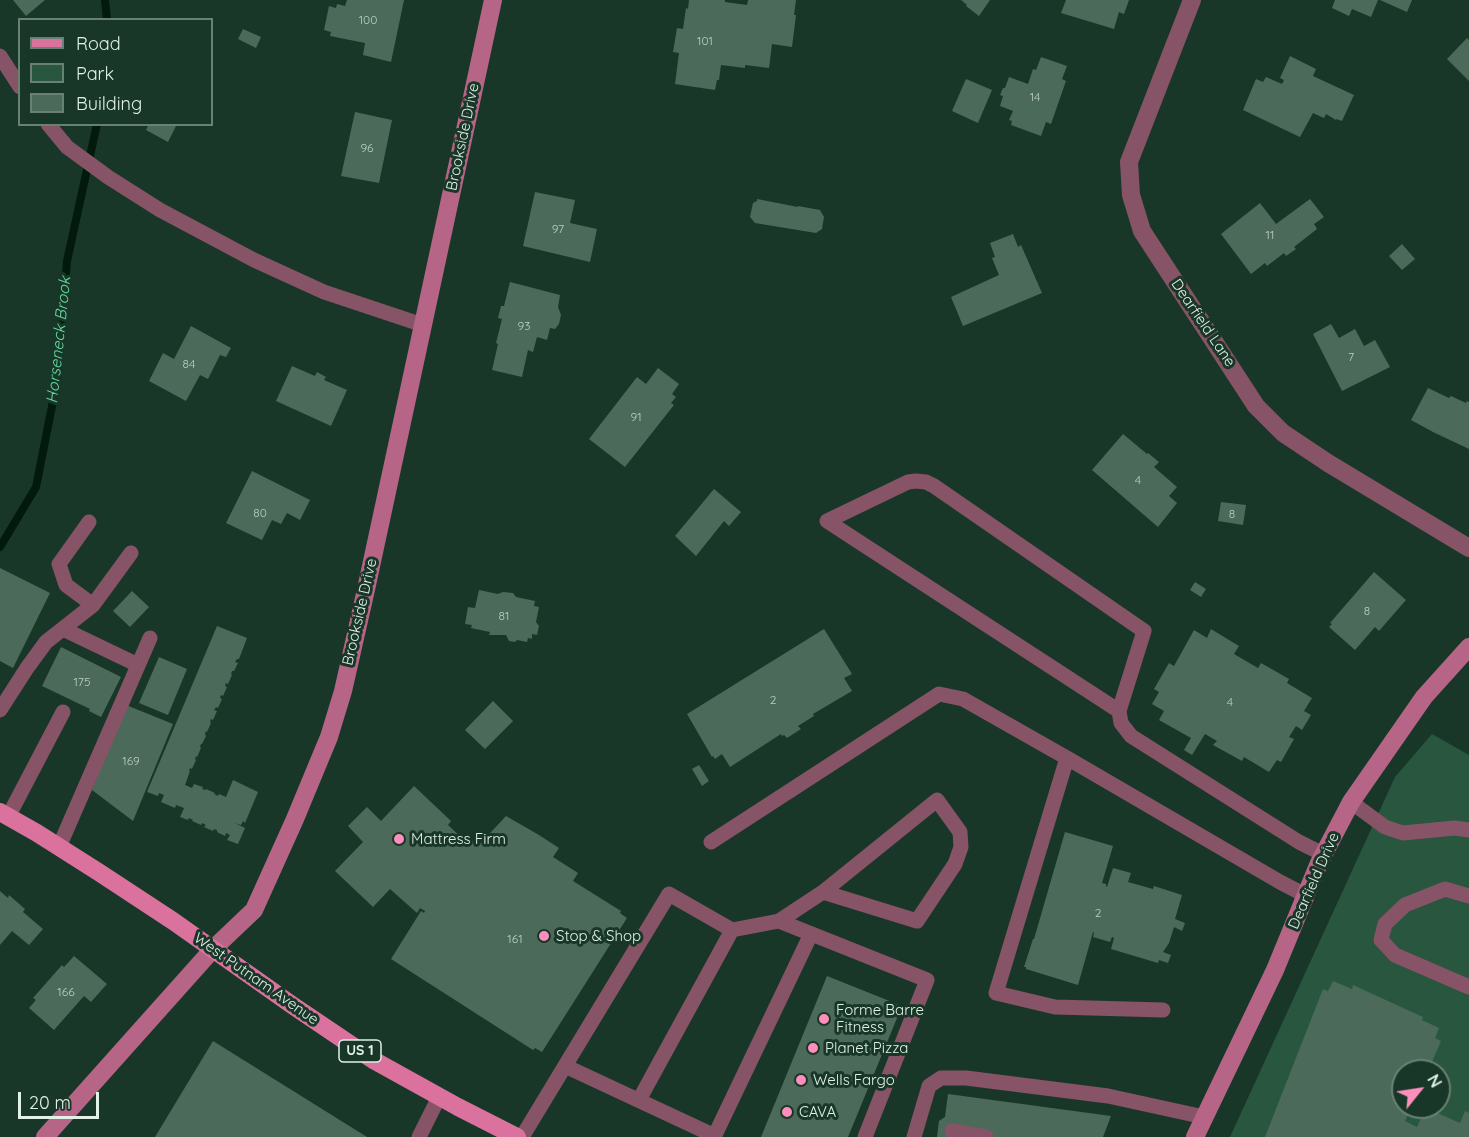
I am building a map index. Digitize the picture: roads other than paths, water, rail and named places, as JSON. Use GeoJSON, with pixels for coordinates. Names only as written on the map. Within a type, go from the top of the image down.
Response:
{"type":"FeatureCollection","features":[{"type":"Feature","properties":{"kind":"main road","name":"West Putnam Avenue"},"geometry":{"type":"LineString","coordinates":[[4,815],[100,873],[367,1055],[517,1137]]}},
{"type":"Feature","properties":{"kind":"street","name":"Brookside Drive"},"geometry":{"type":"LineString","coordinates":[[46,1137],[213,949],[254,910],[329,737],[343,691],[365,594],[493,0]]}},
{"type":"Feature","properties":{"kind":"street","name":"Dearfield Lane"},"geometry":{"type":"LineString","coordinates":[[1192,0],[1129,162],[1131,195],[1142,231],[1256,406],[1283,434],[1469,548]]}},
{"type":"Feature","properties":{"kind":"street","name":"Dearfield Drive"},"geometry":{"type":"LineString","coordinates":[[1195,1137],[1275,970],[1323,854],[1351,802],[1424,697],[1469,647]]}},
{"type":"Feature","properties":{"kind":"lane"},"geometry":{"type":"LineString","coordinates":[[0,56],[18,84]]}},
{"type":"Feature","properties":{"kind":"lane"},"geometry":{"type":"LineString","coordinates":[[50,126],[66,147],[160,210],[254,260],[324,292],[423,325]]}},
{"type":"Feature","properties":{"kind":"lane"},"geometry":{"type":"LineString","coordinates":[[1119,711],[827,521],[908,482],[927,482],[934,486],[1144,631],[1119,711],[1121,723],[1131,736],[1299,842],[1323,854]]}},
{"type":"Feature","properties":{"kind":"lane"},"geometry":{"type":"LineString","coordinates":[[88,522],[59,564],[66,585],[93,604]]}},
{"type":"Feature","properties":{"kind":"lane"},"geometry":{"type":"LineString","coordinates":[[0,710],[46,642],[93,604],[131,553]]}},
{"type":"Feature","properties":{"kind":"lane"},"geometry":{"type":"LineString","coordinates":[[63,629],[138,665]]}},
{"type":"Feature","properties":{"kind":"lane"},"geometry":{"type":"LineString","coordinates":[[59,847],[150,638]]}},
{"type":"Feature","properties":{"kind":"lane"},"geometry":{"type":"LineString","coordinates":[[711,842],[939,694],[963,699],[1305,895]]}},
{"type":"Feature","properties":{"kind":"lane"},"geometry":{"type":"LineString","coordinates":[[4,815],[63,712]]}},
{"type":"Feature","properties":{"kind":"lane"},"geometry":{"type":"LineString","coordinates":[[1067,758],[996,993],[1055,1007],[1163,1010]]}},
{"type":"Feature","properties":{"kind":"lane"},"geometry":{"type":"LineString","coordinates":[[522,1137],[669,894],[732,930],[779,921],[823,892],[937,800],[960,832],[961,847],[955,864],[917,921],[823,892]]}},
{"type":"Feature","properties":{"kind":"lane"},"geometry":{"type":"LineString","coordinates":[[1351,802],[1385,827],[1403,833],[1455,828],[1469,830]]}},
{"type":"Feature","properties":{"kind":"lane"},"geometry":{"type":"LineString","coordinates":[[1469,896],[1445,889],[1405,905],[1385,924],[1381,940],[1395,955],[1469,987]]}},
{"type":"Feature","properties":{"kind":"lane"},"geometry":{"type":"LineString","coordinates":[[779,921],[927,980],[865,1137]]}},
{"type":"Feature","properties":{"kind":"lane"},"geometry":{"type":"LineString","coordinates":[[639,1100],[732,930]]}},
{"type":"Feature","properties":{"kind":"lane"},"geometry":{"type":"LineString","coordinates":[[565,1066],[714,1136],[811,934]]}},
{"type":"Feature","properties":{"kind":"lane"},"geometry":{"type":"LineString","coordinates":[[914,1137],[929,1086],[940,1078],[966,1078],[1108,1096],[1204,1117]]}},
{"type":"Feature","properties":{"kind":"lane"},"geometry":{"type":"LineString","coordinates":[[419,1137],[439,1096]]}},
{"type":"Feature","properties":{"kind":"lane"},"geometry":{"type":"LineString","coordinates":[[952,1131],[986,1137]]}},
{"type":"Feature","properties":{"kind":"waterway","name":"Horseneck Brook"},"geometry":{"type":"LineString","coordinates":[[105,0],[107,18]]}},
{"type":"Feature","properties":{"kind":"waterway","name":"Horseneck Brook"},"geometry":{"type":"LineString","coordinates":[[0,547],[36,487],[57,381],[67,261],[97,126]]}},
{"type":"Feature","properties":{"kind":"place","name":"Mattress Firm"},"geometry":{"type":"Point","coordinates":[399,839]}},
{"type":"Feature","properties":{"kind":"place","name":"Stop & Shop"},"geometry":{"type":"Point","coordinates":[544,936]}},
{"type":"Feature","properties":{"kind":"place","name":"Forme Barre Fitness"},"geometry":{"type":"Point","coordinates":[824,1019]}},
{"type":"Feature","properties":{"kind":"place","name":"Planet Pizza"},"geometry":{"type":"Point","coordinates":[813,1048]}},
{"type":"Feature","properties":{"kind":"place","name":"Wells Fargo"},"geometry":{"type":"Point","coordinates":[801,1080]}},
{"type":"Feature","properties":{"kind":"place","name":"CAVA"},"geometry":{"type":"Point","coordinates":[787,1112]}}]}
